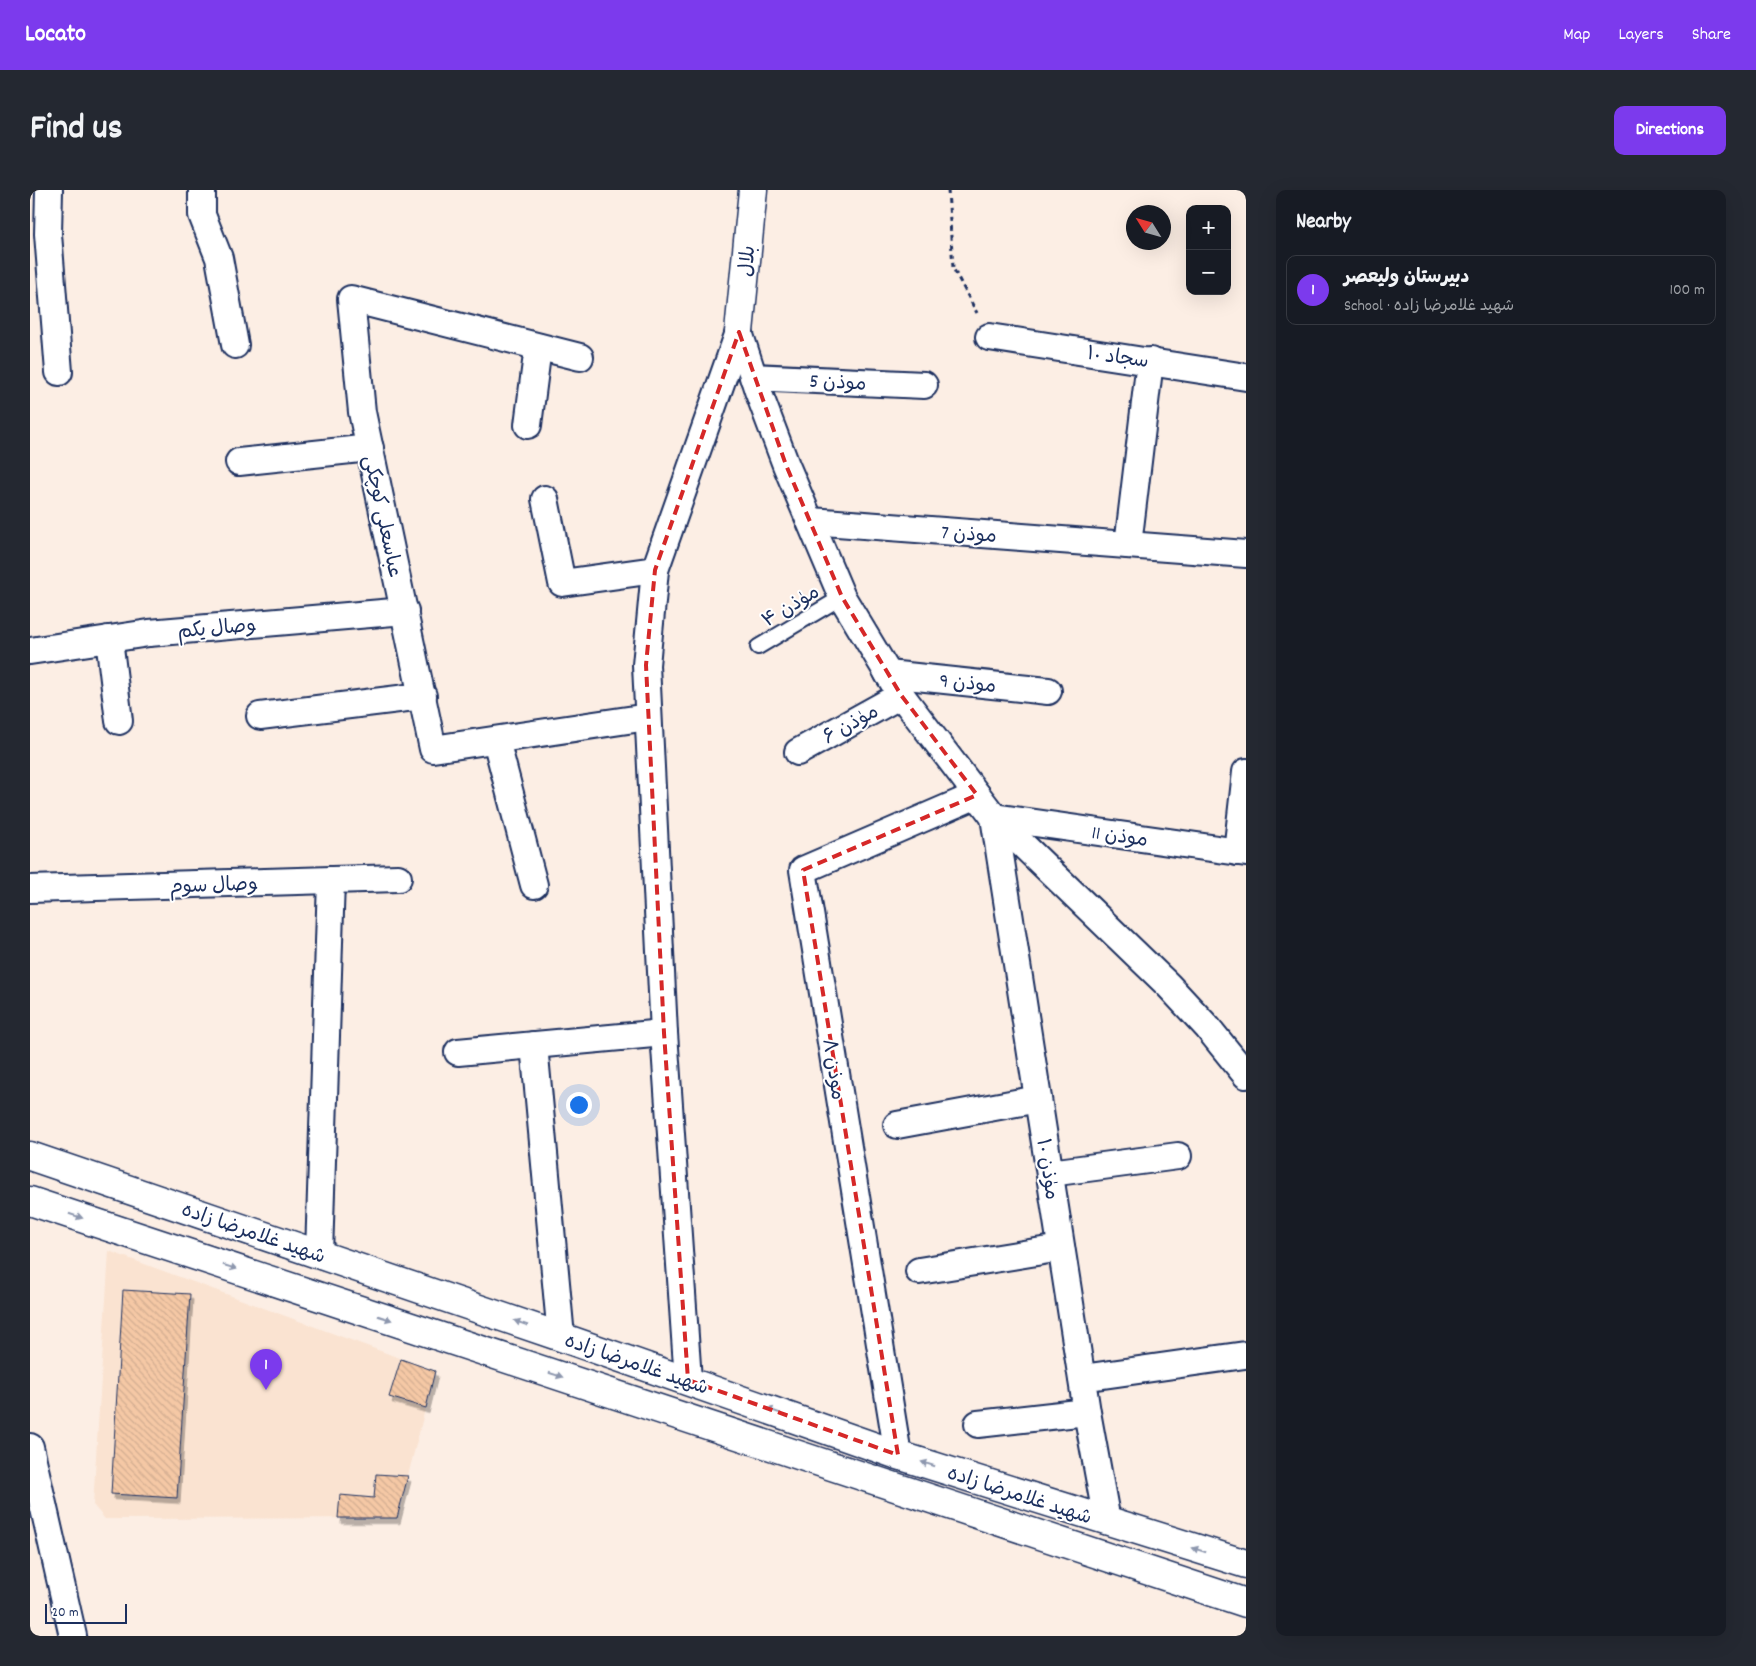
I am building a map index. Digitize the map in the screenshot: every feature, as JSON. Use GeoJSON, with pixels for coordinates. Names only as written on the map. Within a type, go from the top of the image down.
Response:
{"type":"FeatureCollection","features":[{"type":"Feature","properties":{"kind":"street"},"geometry":{"type":"LineString","coordinates":[[49,190],[48,234],[59,372]]}},
{"type":"Feature","properties":{"kind":"street"},"geometry":{"type":"LineString","coordinates":[[202,190],[202,215],[220,258],[235,345]]}},
{"type":"Feature","properties":{"kind":"street","name":"بلال"},"geometry":{"type":"LineString","coordinates":[[739,332],[753,190]]}},
{"type":"Feature","properties":{"kind":"street","name":"عباسعلی کوچکی"},"geometry":{"type":"LineString","coordinates":[[580,357],[352,299],[362,412],[433,749],[648,716]]}},
{"type":"Feature","properties":{"kind":"street"},"geometry":{"type":"LineString","coordinates":[[739,332],[753,378],[786,465],[842,597],[895,684],[994,817],[1168,985],[1208,1028],[1246,1075]]}},
{"type":"Feature","properties":{"kind":"street"},"geometry":{"type":"LineString","coordinates":[[688,1380],[664,1033],[646,665],[655,570],[739,332]]}},
{"type":"Feature","properties":{"kind":"street","name":"سجاد ۱۰"},"geometry":{"type":"LineString","coordinates":[[989,337],[1246,377]]}},
{"type":"Feature","properties":{"kind":"street"},"geometry":{"type":"LineString","coordinates":[[528,425],[538,347]]}},
{"type":"Feature","properties":{"kind":"street"},"geometry":{"type":"LineString","coordinates":[[1128,545],[1150,361]]}},
{"type":"Feature","properties":{"kind":"street","name":"موذن 5"},"geometry":{"type":"LineString","coordinates":[[753,378],[924,385]]}},
{"type":"Feature","properties":{"kind":"street"},"geometry":{"type":"LineString","coordinates":[[239,462],[370,448]]}},
{"type":"Feature","properties":{"kind":"street"},"geometry":{"type":"LineString","coordinates":[[545,498],[562,583],[655,570]]}},
{"type":"Feature","properties":{"kind":"street","name":"موذن 7"},"geometry":{"type":"LineString","coordinates":[[811,521],[1246,554]]}},
{"type":"Feature","properties":{"kind":"street","name":"وصال یکم"},"geometry":{"type":"LineString","coordinates":[[30,651],[149,633],[405,611]]}},
{"type":"Feature","properties":{"kind":"street"},"geometry":{"type":"LineString","coordinates":[[109,639],[118,721]]}},
{"type":"Feature","properties":{"kind":"street","name":"موذن 9"},"geometry":{"type":"LineString","coordinates":[[895,684],[1048,690]]}},
{"type":"Feature","properties":{"kind":"street","name":"موٰذن ۶"},"geometry":{"type":"LineString","coordinates":[[798,752],[895,684]]}},
{"type":"Feature","properties":{"kind":"street"},"geometry":{"type":"LineString","coordinates":[[260,716],[423,696]]}},
{"type":"Feature","properties":{"kind":"street"},"geometry":{"type":"LineString","coordinates":[[496,740],[534,885]]}},
{"type":"Feature","properties":{"kind":"street"},"geometry":{"type":"LineString","coordinates":[[1242,853],[1246,772]]}},
{"type":"Feature","properties":{"kind":"street","name":"موذن ۸"},"geometry":{"type":"LineString","coordinates":[[898,1455],[803,870],[977,795]]}},
{"type":"Feature","properties":{"kind":"street","name":"موذن 11"},"geometry":{"type":"LineString","coordinates":[[994,817],[1242,853]]}},
{"type":"Feature","properties":{"kind":"street","name":"موٰذن ۱۰"},"geometry":{"type":"LineString","coordinates":[[994,817],[1087,1412],[1107,1522]]}},
{"type":"Feature","properties":{"kind":"street","name":"وصال سوم"},"geometry":{"type":"LineString","coordinates":[[30,889],[398,878]]}},
{"type":"Feature","properties":{"kind":"street"},"geometry":{"type":"LineString","coordinates":[[319,1254],[331,880]]}},
{"type":"Feature","properties":{"kind":"street"},"geometry":{"type":"LineString","coordinates":[[458,1052],[664,1033]]}},
{"type":"Feature","properties":{"kind":"street"},"geometry":{"type":"LineString","coordinates":[[534,1045],[562,1337]]}},
{"type":"Feature","properties":{"kind":"street"},"geometry":{"type":"LineString","coordinates":[[897,1125],[1038,1099]]}},
{"type":"Feature","properties":{"kind":"street","name":"شهید غلامرضا زاده"},"geometry":{"type":"LineString","coordinates":[[30,1156],[688,1380],[898,1455],[1246,1564]]}},
{"type":"Feature","properties":{"kind":"street"},"geometry":{"type":"LineString","coordinates":[[1050,1174],[1178,1156]]}},
{"type":"Feature","properties":{"kind":"street","name":"شهید غلامرضا زاده"},"geometry":{"type":"LineString","coordinates":[[30,1201],[1246,1603]]}},
{"type":"Feature","properties":{"kind":"street"},"geometry":{"type":"LineString","coordinates":[[919,1271],[1061,1248]]}},
{"type":"Feature","properties":{"kind":"street"},"geometry":{"type":"LineString","coordinates":[[1082,1378],[1245,1356]]}},
{"type":"Feature","properties":{"kind":"street"},"geometry":{"type":"LineString","coordinates":[[978,1424],[1087,1412]]}},
{"type":"Feature","properties":{"kind":"street"},"geometry":{"type":"LineString","coordinates":[[30,1447],[73,1636]]}},
{"type":"Feature","properties":{"kind":"lane","name":"موٰذن ۴"},"geometry":{"type":"LineString","coordinates":[[758,647],[842,597]]}},
{"type":"Feature","properties":{"kind":"path"},"geometry":{"type":"LineString","coordinates":[[948,190],[953,268],[989,337]]}},
{"type":"Feature","properties":{"kind":"highlighted area"},"geometry":{"type":"Polygon","coordinates":[[[739,332],[786,465],[842,597],[901,695],[977,795],[803,870],[898,1455],[688,1380],[664,1033],[646,665],[655,570],[739,332]]]}},
{"type":"Feature","properties":{"kind":"shaded area"},"geometry":{"type":"Polygon","coordinates":[[[109,1251],[435,1371],[397,1518],[105,1519],[93,1505],[109,1251]]]}},
{"type":"Feature","properties":{"kind":"building"},"geometry":{"type":"Polygon","coordinates":[[[123,1290],[190,1294],[177,1498],[111,1494],[123,1290]]]}},
{"type":"Feature","properties":{"kind":"building"},"geometry":{"type":"Polygon","coordinates":[[[401,1359],[435,1371],[426,1408],[389,1397],[401,1359]]]}},
{"type":"Feature","properties":{"kind":"building"},"geometry":{"type":"Polygon","coordinates":[[[376,1474],[408,1476],[397,1518],[338,1518],[340,1495],[374,1498],[376,1474]]]}},
{"type":"Feature","properties":{"kind":"place","name":"دبیرستان ولیعصر"},"geometry":{"type":"Point","coordinates":[266,1390]}}]}
